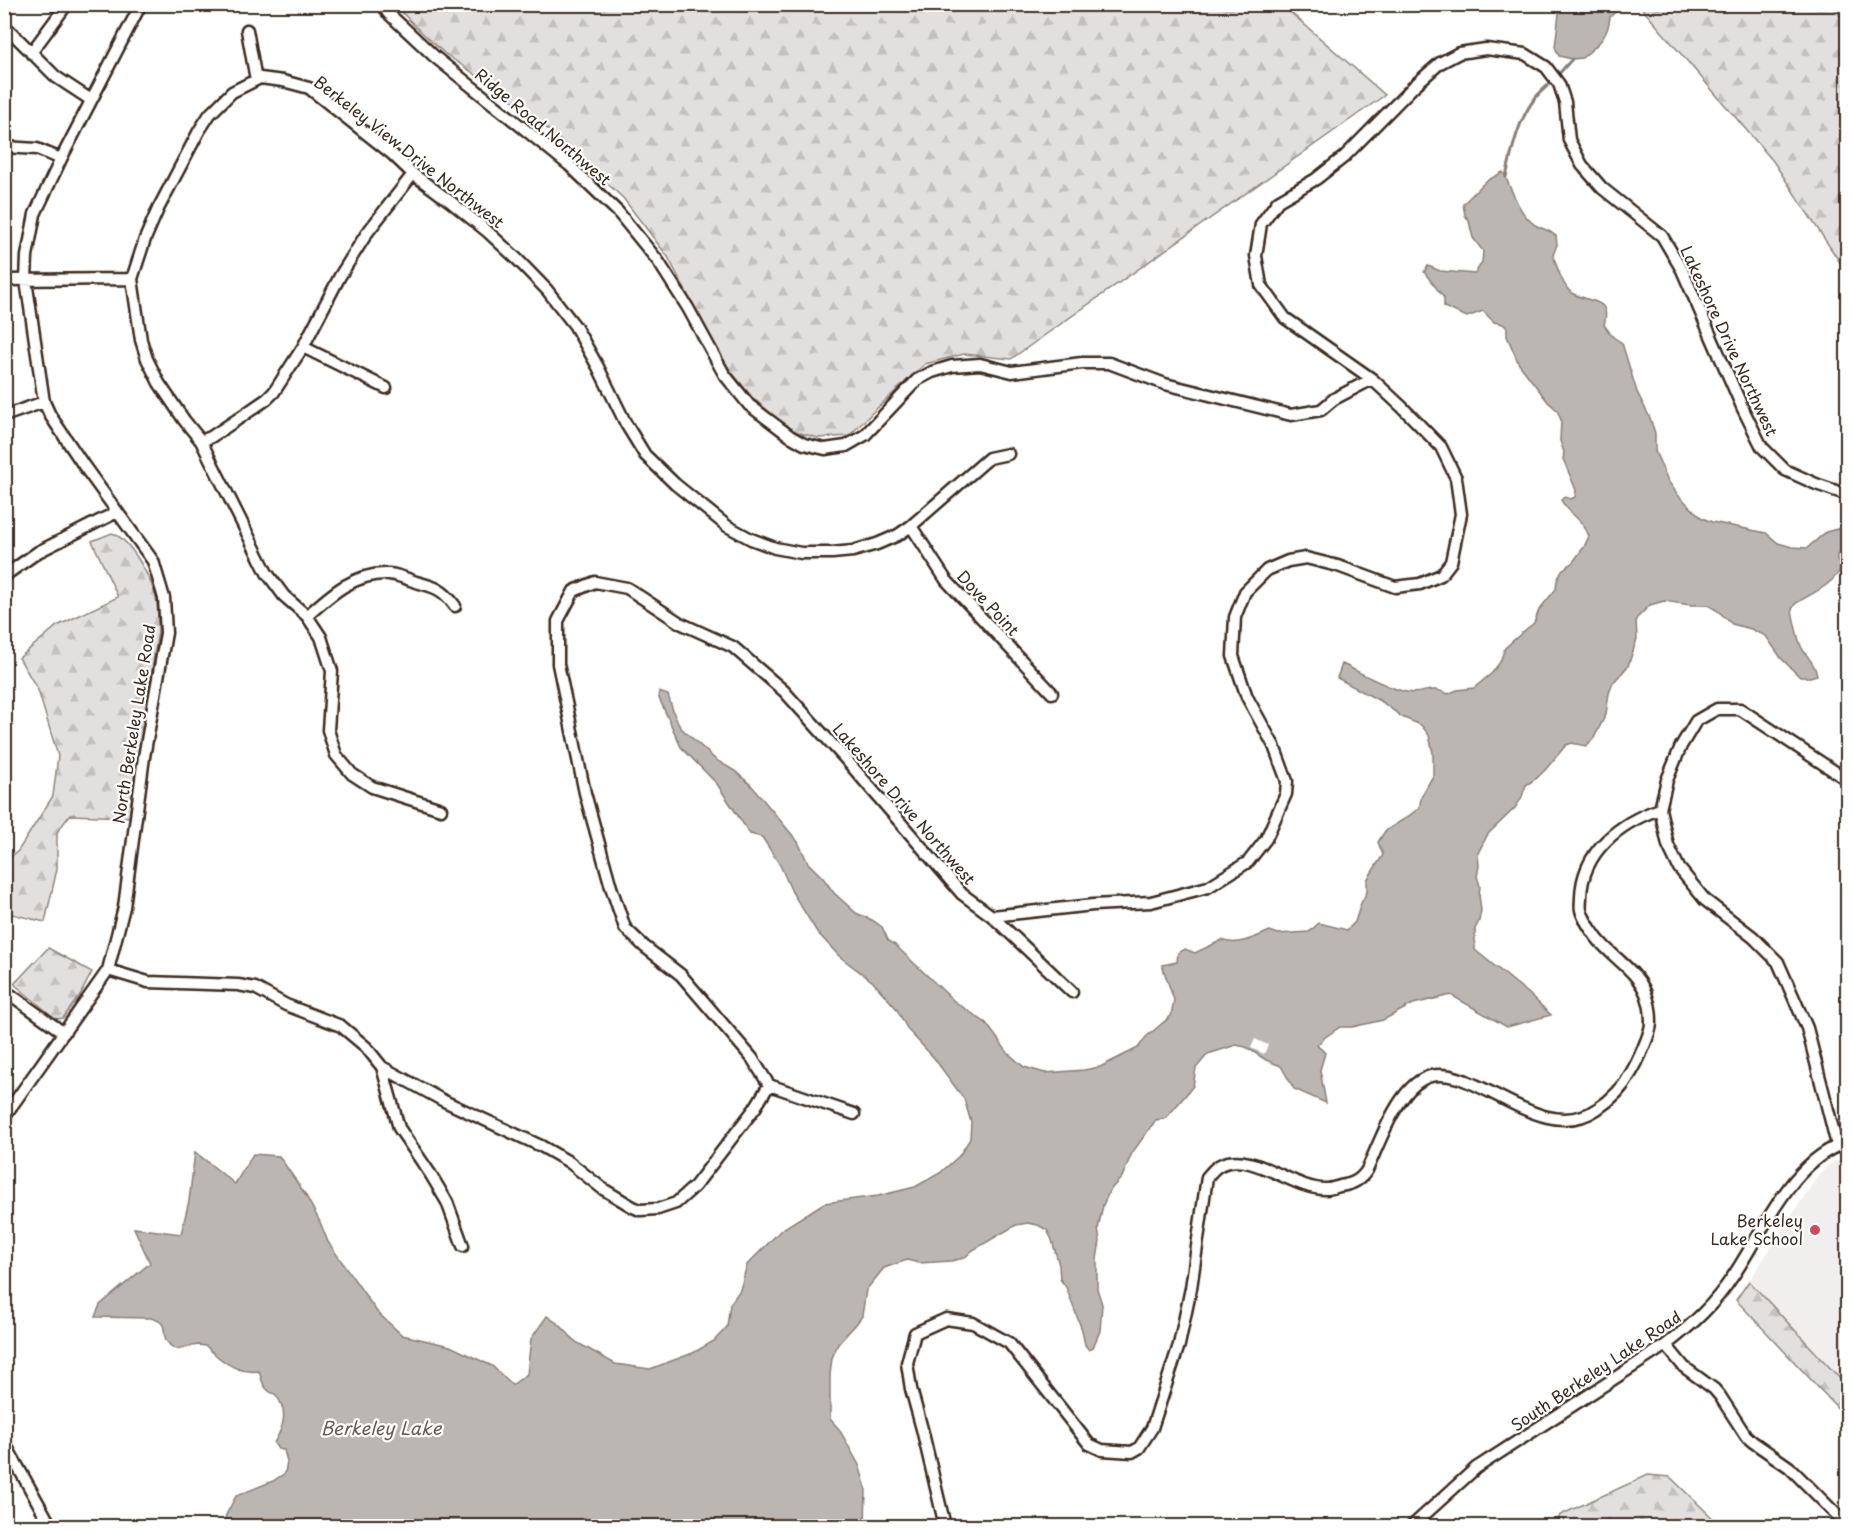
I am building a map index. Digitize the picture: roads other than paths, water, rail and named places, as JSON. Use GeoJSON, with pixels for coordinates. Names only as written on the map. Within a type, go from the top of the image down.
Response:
{"type":"FeatureCollection","features":[{"type":"Feature","properties":{"kind":"street"},"geometry":{"type":"LineString","coordinates":[[31,53],[67,4]]}},
{"type":"Feature","properties":{"kind":"street","name":"North Berkeley Lake Road"},"geometry":{"type":"LineString","coordinates":[[4,1117],[108,970],[124,907],[142,768],[166,633],[164,598],[153,561],[117,512],[44,402],[26,280],[27,256],[35,214],[141,4]]}},
{"type":"Feature","properties":{"kind":"street","name":"Ridge Road Northwest"},"geometry":{"type":"LineString","coordinates":[[382,4],[388,13],[435,57],[569,165],[618,212],[658,261],[688,308],[724,374],[749,405],[804,444],[825,449],[846,446],[865,435],[916,380],[952,366],[980,364],[1012,372],[1082,363],[1109,363],[1165,384],[1291,415],[1321,410],[1334,399],[1372,379]]}},
{"type":"Feature","properties":{"kind":"street"},"geometry":{"type":"LineString","coordinates":[[4,26],[56,77],[91,100]]}},
{"type":"Feature","properties":{"kind":"street"},"geometry":{"type":"LineString","coordinates":[[247,30],[256,80],[232,92],[210,114],[158,209],[145,239],[132,279],[141,340],[147,359],[159,383],[201,441],[264,565],[284,596],[307,616],[321,637],[332,671],[328,730],[336,755],[352,774],[372,787],[441,809]]}},
{"type":"Feature","properties":{"kind":"street","name":"Lakeshore Drive Northwest"},"geometry":{"type":"LineString","coordinates":[[769,1085],[752,1058],[681,975],[625,928],[585,793],[558,664],[558,621],[573,591],[595,582],[627,588],[680,623],[733,647],[784,691],[848,761],[962,894],[992,916],[1093,905],[1151,902],[1208,887],[1248,862],[1266,839],[1286,794],[1287,781],[1274,746],[1247,697],[1233,656],[1235,616],[1245,592],[1267,570],[1288,561],[1306,558],[1338,566],[1395,587],[1420,584],[1431,580],[1441,575],[1451,562],[1461,514],[1456,478],[1441,447],[1372,379],[1285,318],[1261,285],[1256,256],[1261,224],[1278,201],[1316,179],[1344,157],[1440,63],[1459,53],[1486,49],[1526,54],[1546,67],[1559,84],[1565,102],[1569,140],[1582,165],[1602,188],[1662,236],[1672,252],[1762,447],[1785,470],[1848,495]]}},
{"type":"Feature","properties":{"kind":"street","name":"Berkeley View Drive Northwest"},"geometry":{"type":"LineString","coordinates":[[256,80],[260,78],[283,81],[309,88],[391,153],[413,174],[451,202],[517,259],[547,290],[574,326],[645,455],[675,484],[727,526],[751,539],[775,548],[801,553],[832,554],[877,544],[898,536],[989,458],[1008,454]]}},
{"type":"Feature","properties":{"kind":"street"},"geometry":{"type":"LineString","coordinates":[[4,147],[37,149],[61,159]]}},
{"type":"Feature","properties":{"kind":"street"},"geometry":{"type":"LineString","coordinates":[[201,441],[211,437],[274,392],[303,347],[340,276],[367,233],[413,174]]}},
{"type":"Feature","properties":{"kind":"street"},"geometry":{"type":"LineString","coordinates":[[4,280],[132,279]]}},
{"type":"Feature","properties":{"kind":"street"},"geometry":{"type":"LineString","coordinates":[[303,347],[386,388]]}},
{"type":"Feature","properties":{"kind":"street"},"geometry":{"type":"LineString","coordinates":[[4,416],[44,402]]}},
{"type":"Feature","properties":{"kind":"street"},"geometry":{"type":"LineString","coordinates":[[4,576],[38,552],[117,512]]}},
{"type":"Feature","properties":{"kind":"street","name":"Dove Point"},"geometry":{"type":"LineString","coordinates":[[911,526],[946,580],[1052,693]]}},
{"type":"Feature","properties":{"kind":"street"},"geometry":{"type":"LineString","coordinates":[[307,616],[342,587],[355,580],[389,574],[437,588],[447,594],[455,606]]}},
{"type":"Feature","properties":{"kind":"street"},"geometry":{"type":"LineString","coordinates":[[1843,1144],[1807,1028],[1778,962],[1753,937],[1705,900],[1679,868],[1668,845],[1660,809],[1667,780],[1680,746],[1696,722],[1717,709],[1740,709],[1843,777],[1848,777]]}},
{"type":"Feature","properties":{"kind":"street"},"geometry":{"type":"LineString","coordinates":[[945,1527],[910,1389],[907,1363],[915,1333],[946,1318],[973,1323],[1009,1343],[1089,1444],[1102,1450],[1132,1452],[1139,1448],[1152,1428],[1179,1345],[1191,1288],[1207,1177],[1217,1166],[1226,1162],[1244,1162],[1306,1185],[1325,1189],[1349,1184],[1361,1179],[1397,1107],[1410,1089],[1423,1079],[1443,1074],[1458,1078],[1539,1115],[1560,1120],[1586,1116],[1611,1099],[1631,1074],[1651,1024],[1648,999],[1639,979],[1598,939],[1581,911],[1581,885],[1590,859],[1614,833],[1641,815],[1660,809]]}},
{"type":"Feature","properties":{"kind":"street"},"geometry":{"type":"LineString","coordinates":[[992,916],[1072,992]]}},
{"type":"Feature","properties":{"kind":"street"},"geometry":{"type":"LineString","coordinates":[[108,970],[148,982],[238,985],[255,988],[286,1005],[341,1026],[366,1047],[382,1067],[444,1101],[541,1146],[569,1162],[603,1189],[640,1210],[658,1209],[676,1203],[694,1186],[756,1108],[769,1085],[854,1114]]}},
{"type":"Feature","properties":{"kind":"street"},"geometry":{"type":"LineString","coordinates":[[4,990],[63,1033]]}},
{"type":"Feature","properties":{"kind":"street"},"geometry":{"type":"LineString","coordinates":[[382,1067],[399,1128],[447,1202],[463,1246]]}},
{"type":"Feature","properties":{"kind":"street","name":"South Berkeley Lake Road"},"geometry":{"type":"LineString","coordinates":[[1412,1527],[1476,1468],[1666,1345],[1694,1323],[1714,1303],[1745,1258],[1768,1216],[1803,1171],[1818,1157],[1843,1144]]}},
{"type":"Feature","properties":{"kind":"street"},"geometry":{"type":"LineString","coordinates":[[1666,1345],[1684,1367],[1714,1389],[1753,1442],[1789,1467],[1848,1527]]}},
{"type":"Feature","properties":{"kind":"street"},"geometry":{"type":"LineString","coordinates":[[4,1442],[51,1527]]}},
{"type":"Feature","properties":{"kind":"water"},"geometry":{"type":"Polygon","coordinates":[[[1560,4],[1623,5],[1610,17],[1607,30],[1597,45],[1582,58],[1572,59],[1559,56],[1555,47],[1560,4]]]}},
{"type":"Feature","properties":{"kind":"water","name":"Berkeley Lake"},"geometry":{"type":"Polygon","coordinates":[[[1503,172],[1524,214],[1535,225],[1556,236],[1557,245],[1553,255],[1565,286],[1572,293],[1597,302],[1605,309],[1604,325],[1613,337],[1622,343],[1637,392],[1655,433],[1655,451],[1668,481],[1678,495],[1702,518],[1766,533],[1778,543],[1792,547],[1807,548],[1826,532],[1844,527],[1847,530],[1846,544],[1837,555],[1837,560],[1842,567],[1838,574],[1833,580],[1795,604],[1792,609],[1801,647],[1817,675],[1800,677],[1781,658],[1766,636],[1732,624],[1708,605],[1664,601],[1650,605],[1636,619],[1637,639],[1628,666],[1613,683],[1606,714],[1594,738],[1586,746],[1572,743],[1566,745],[1537,778],[1526,785],[1515,808],[1488,834],[1478,853],[1477,876],[1480,886],[1481,910],[1475,929],[1475,950],[1551,1015],[1507,1027],[1451,995],[1413,1004],[1383,1020],[1352,1027],[1340,1027],[1317,1045],[1325,1053],[1320,1070],[1326,1103],[1294,1089],[1281,1066],[1266,1060],[1246,1047],[1236,1045],[1208,1054],[1196,1068],[1193,1086],[1166,1118],[1156,1120],[1132,1153],[1122,1177],[1110,1190],[1103,1205],[1098,1229],[1100,1241],[1097,1259],[1097,1289],[1102,1304],[1100,1331],[1093,1347],[1089,1350],[1085,1345],[1082,1330],[1066,1287],[1060,1279],[1059,1265],[1052,1240],[1047,1230],[1038,1225],[1028,1223],[1016,1225],[973,1250],[964,1258],[919,1263],[907,1260],[884,1268],[866,1290],[862,1316],[838,1344],[832,1358],[830,1375],[830,1419],[839,1429],[859,1465],[866,1488],[865,1526],[223,1526],[236,1496],[273,1481],[285,1473],[287,1461],[284,1450],[278,1449],[274,1443],[283,1418],[279,1400],[266,1388],[259,1371],[243,1370],[231,1366],[206,1346],[198,1345],[177,1349],[172,1347],[166,1340],[162,1323],[158,1320],[95,1317],[100,1305],[150,1263],[134,1228],[181,1234],[189,1201],[195,1152],[235,1184],[253,1154],[279,1156],[305,1194],[328,1242],[377,1312],[402,1335],[450,1346],[492,1366],[512,1385],[527,1374],[531,1339],[547,1316],[560,1325],[576,1342],[615,1364],[650,1369],[693,1353],[714,1341],[727,1327],[730,1304],[740,1290],[747,1265],[781,1230],[824,1203],[878,1196],[915,1187],[940,1173],[959,1156],[970,1139],[971,1122],[964,1099],[934,1058],[908,1030],[896,1008],[873,982],[839,956],[817,932],[762,837],[750,834],[717,784],[681,747],[659,698],[659,692],[668,695],[680,727],[716,760],[735,771],[751,785],[798,842],[808,863],[834,893],[856,913],[882,927],[888,940],[954,1001],[986,1023],[1008,1053],[1024,1067],[1045,1073],[1084,1070],[1100,1067],[1138,1048],[1146,1037],[1171,1016],[1174,1000],[1162,965],[1177,962],[1178,953],[1185,949],[1195,953],[1222,940],[1240,942],[1270,931],[1278,934],[1309,932],[1319,923],[1347,930],[1355,922],[1367,892],[1367,880],[1383,855],[1378,842],[1385,831],[1419,808],[1422,795],[1433,776],[1433,753],[1429,735],[1421,725],[1402,717],[1382,702],[1337,678],[1342,664],[1382,684],[1407,692],[1436,690],[1448,694],[1457,690],[1474,688],[1492,673],[1500,662],[1505,648],[1534,623],[1539,610],[1556,589],[1562,570],[1573,562],[1589,536],[1583,525],[1561,500],[1564,497],[1571,499],[1575,497],[1576,490],[1563,459],[1564,452],[1560,441],[1561,420],[1557,410],[1548,402],[1519,364],[1507,336],[1507,328],[1503,324],[1494,322],[1483,311],[1467,317],[1444,307],[1444,298],[1424,272],[1428,266],[1440,271],[1475,274],[1482,262],[1483,251],[1473,238],[1463,204],[1486,181],[1503,172]]]}},
{"type":"Feature","properties":{"kind":"waterway"},"geometry":{"type":"LineString","coordinates":[[1557,76],[1572,59]]}},
{"type":"Feature","properties":{"kind":"waterway"},"geometry":{"type":"LineString","coordinates":[[1506,177],[1516,135],[1525,115],[1536,97],[1553,81]]}},
{"type":"Feature","properties":{"kind":"place","name":"Berkeley Lake School"},"geometry":{"type":"Point","coordinates":[1815,1230]}}]}
